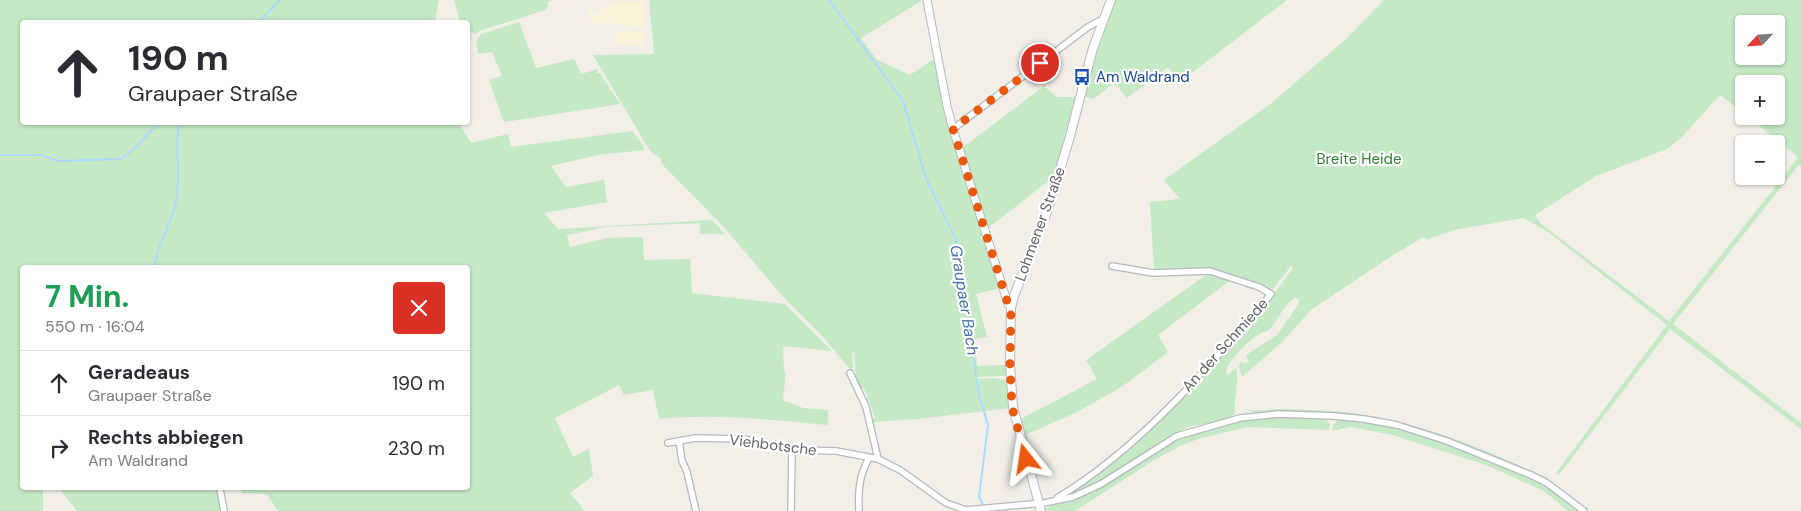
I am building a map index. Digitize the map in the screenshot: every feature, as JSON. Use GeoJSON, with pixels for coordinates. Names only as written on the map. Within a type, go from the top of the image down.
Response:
{"type":"FeatureCollection","features":[{"type":"Feature","properties":{"kind":"main road","name":"Lohmener Straße"},"geometry":{"type":"LineString","coordinates":[[1040,507],[1012,407],[1010,364],[1011,308],[1048,209],[1069,140],[1093,48],[1111,0]]}},
{"type":"Feature","properties":{"kind":"street"},"geometry":{"type":"LineString","coordinates":[[927,0],[946,106],[1008,304],[1011,308]]}},
{"type":"Feature","properties":{"kind":"street"},"geometry":{"type":"LineString","coordinates":[[953,129],[1083,30],[1099,21],[1102,22]]}},
{"type":"Feature","properties":{"kind":"street","name":"An der Schmiede"},"geometry":{"type":"LineString","coordinates":[[1054,500],[1096,473],[1151,423],[1237,334],[1272,294],[1259,287],[1210,271],[1153,273],[1112,266]]}},
{"type":"Feature","properties":{"kind":"street"},"geometry":{"type":"LineString","coordinates":[[850,373],[866,407],[878,459],[900,470],[946,503],[966,510],[1040,507],[1054,500],[1086,492],[1157,447],[1188,431],[1240,418],[1278,414],[1364,419],[1422,432],[1532,475],[1547,483],[1584,511]]}},
{"type":"Feature","properties":{"kind":"street","name":"Viehbotsche"},"geometry":{"type":"LineString","coordinates":[[668,443],[695,438],[737,439],[792,450],[836,451],[878,459]]}},
{"type":"Feature","properties":{"kind":"street"},"geometry":{"type":"LineString","coordinates":[[679,441],[682,461],[687,472],[696,511]]}},
{"type":"Feature","properties":{"kind":"street"},"geometry":{"type":"LineString","coordinates":[[791,511],[792,450]]}},
{"type":"Feature","properties":{"kind":"street"},"geometry":{"type":"LineString","coordinates":[[859,511],[858,494],[860,478],[869,458]]}},
{"type":"Feature","properties":{"kind":"street"},"geometry":{"type":"LineString","coordinates":[[220,490],[224,511]]}},
{"type":"Feature","properties":{"kind":"green space"},"geometry":{"type":"Polygon","coordinates":[[[0,0],[439,0],[435,20],[20,20],[20,125],[460,125],[471,143],[508,134],[511,147],[632,131],[643,145],[644,150],[598,155],[551,166],[566,187],[604,180],[607,202],[544,213],[558,229],[712,220],[725,234],[700,234],[700,223],[605,227],[567,235],[570,247],[607,238],[643,237],[644,260],[690,259],[692,293],[785,304],[832,351],[783,346],[784,371],[786,372],[783,400],[803,408],[828,410],[828,425],[722,417],[659,419],[653,390],[624,395],[619,385],[555,418],[573,457],[589,449],[593,476],[570,493],[585,511],[278,511],[267,494],[242,493],[241,490],[470,490],[470,265],[20,265],[20,490],[43,490],[43,511],[0,511],[0,0]]]}},
{"type":"Feature","properties":{"kind":"green space"},"geometry":{"type":"Polygon","coordinates":[[[454,0],[552,0],[548,2],[547,9],[545,10],[479,31],[476,34],[470,32],[470,20],[459,20],[454,0]]]}},
{"type":"Feature","properties":{"kind":"green space"},"geometry":{"type":"Polygon","coordinates":[[[649,0],[923,0],[861,38],[876,59],[910,75],[935,58],[1000,288],[976,294],[987,337],[975,339],[977,366],[1007,365],[1007,374],[1005,376],[975,377],[975,379],[996,378],[1007,381],[1010,408],[918,419],[872,422],[875,417],[869,401],[866,403],[864,398],[868,398],[864,388],[860,389],[856,379],[854,352],[852,352],[853,368],[850,369],[823,337],[786,300],[722,225],[662,164],[661,159],[650,151],[593,55],[654,54],[649,0]]]}},
{"type":"Feature","properties":{"kind":"green space"},"geometry":{"type":"Polygon","coordinates":[[[1114,0],[1287,0],[1180,82],[1168,67],[1127,98],[1117,86],[1112,85],[1093,99],[1082,96],[1095,50],[1114,0]]]}},
{"type":"Feature","properties":{"kind":"green space","name":"Breite Heide"},"geometry":{"type":"Polygon","coordinates":[[[1384,0],[1801,0],[1801,166],[1797,167],[1785,182],[1785,174],[1797,159],[1797,156],[1785,146],[1785,135],[1771,135],[1758,125],[1785,125],[1785,75],[1735,75],[1735,106],[1720,95],[1682,137],[1667,149],[1596,176],[1535,215],[1540,223],[1669,321],[1776,185],[1783,185],[1673,324],[1801,423],[1801,429],[1670,329],[1559,475],[1556,473],[1667,325],[1548,232],[1524,218],[1454,230],[1426,240],[1424,237],[1396,253],[1312,309],[1283,341],[1242,377],[1239,367],[1241,361],[1245,364],[1249,361],[1246,357],[1249,353],[1277,335],[1298,305],[1299,300],[1295,297],[1270,329],[1261,333],[1246,345],[1227,367],[1226,372],[1228,375],[1236,368],[1235,413],[1219,422],[1182,429],[1106,478],[1064,498],[1111,465],[1111,462],[1128,448],[1273,295],[1293,268],[1291,266],[1271,291],[1210,269],[1154,270],[1150,202],[1180,199],[1164,180],[1269,105],[1346,39],[1384,0]]]}},
{"type":"Feature","properties":{"kind":"green space"},"geometry":{"type":"Polygon","coordinates":[[[519,22],[536,68],[574,59],[581,74],[598,69],[597,73],[600,73],[620,104],[504,122],[489,80],[502,76],[492,52],[478,54],[476,41],[481,34],[519,22]]]}},
{"type":"Feature","properties":{"kind":"green space"},"geometry":{"type":"Polygon","coordinates":[[[1044,86],[1057,97],[1077,97],[1055,180],[1051,179],[988,228],[961,149],[1044,86]]]}},
{"type":"Feature","properties":{"kind":"green space"},"geometry":{"type":"Polygon","coordinates":[[[1209,273],[1232,279],[1158,335],[1168,352],[1123,386],[1077,412],[1023,436],[1019,420],[1097,379],[1086,360],[1209,273]]]}},
{"type":"Feature","properties":{"kind":"green space"},"geometry":{"type":"Polygon","coordinates":[[[1244,409],[1355,413],[1412,425],[1436,432],[1548,478],[1546,480],[1397,424],[1278,412],[1255,413],[1244,409]]]}},
{"type":"Feature","properties":{"kind":"green space"},"geometry":{"type":"Polygon","coordinates":[[[1278,416],[1325,418],[1330,424],[1329,430],[1247,427],[1198,439],[1156,459],[1075,511],[1045,511],[1054,503],[1075,498],[1178,437],[1241,420],[1278,416]]]}},
{"type":"Feature","properties":{"kind":"green space"},"geometry":{"type":"Polygon","coordinates":[[[1339,419],[1396,427],[1421,434],[1529,476],[1546,485],[1581,511],[1568,511],[1544,491],[1486,465],[1393,435],[1351,427],[1332,431],[1333,425],[1339,419]]]}},
{"type":"Feature","properties":{"kind":"green space"},"geometry":{"type":"Polygon","coordinates":[[[61,490],[221,490],[226,511],[77,511],[61,490]]]}},
{"type":"Feature","properties":{"kind":"sand"},"geometry":{"type":"Polygon","coordinates":[[[612,2],[645,2],[645,28],[603,22],[595,24],[587,6],[591,4],[593,15],[602,13],[602,7],[610,5],[612,2]]]}},
{"type":"Feature","properties":{"kind":"sand"},"geometry":{"type":"Polygon","coordinates":[[[615,31],[645,32],[644,46],[615,45],[615,31]]]}},
{"type":"Feature","properties":{"kind":"waterway"},"geometry":{"type":"LineString","coordinates":[[261,20],[280,0]]}},
{"type":"Feature","properties":{"kind":"waterway","name":"Graupaer Bach"},"geometry":{"type":"LineString","coordinates":[[829,0],[903,101],[926,178],[956,240],[979,395],[988,425],[979,497],[984,506]]}},
{"type":"Feature","properties":{"kind":"waterway"},"geometry":{"type":"LineString","coordinates":[[0,155],[40,155],[59,161],[121,159],[135,148],[156,125]]}},
{"type":"Feature","properties":{"kind":"waterway"},"geometry":{"type":"LineString","coordinates":[[155,265],[158,250],[177,197],[179,125]]}},
{"type":"Feature","properties":{"kind":"place","name":"Am Waldrand"},"geometry":{"type":"Point","coordinates":[1082,77]}},
{"type":"Feature","properties":{"kind":"route"},"geometry":{"type":"LineString","coordinates":[[1026,459],[1012,407],[1010,376],[1011,308],[1008,304],[953,129],[1040,63]]}}]}
